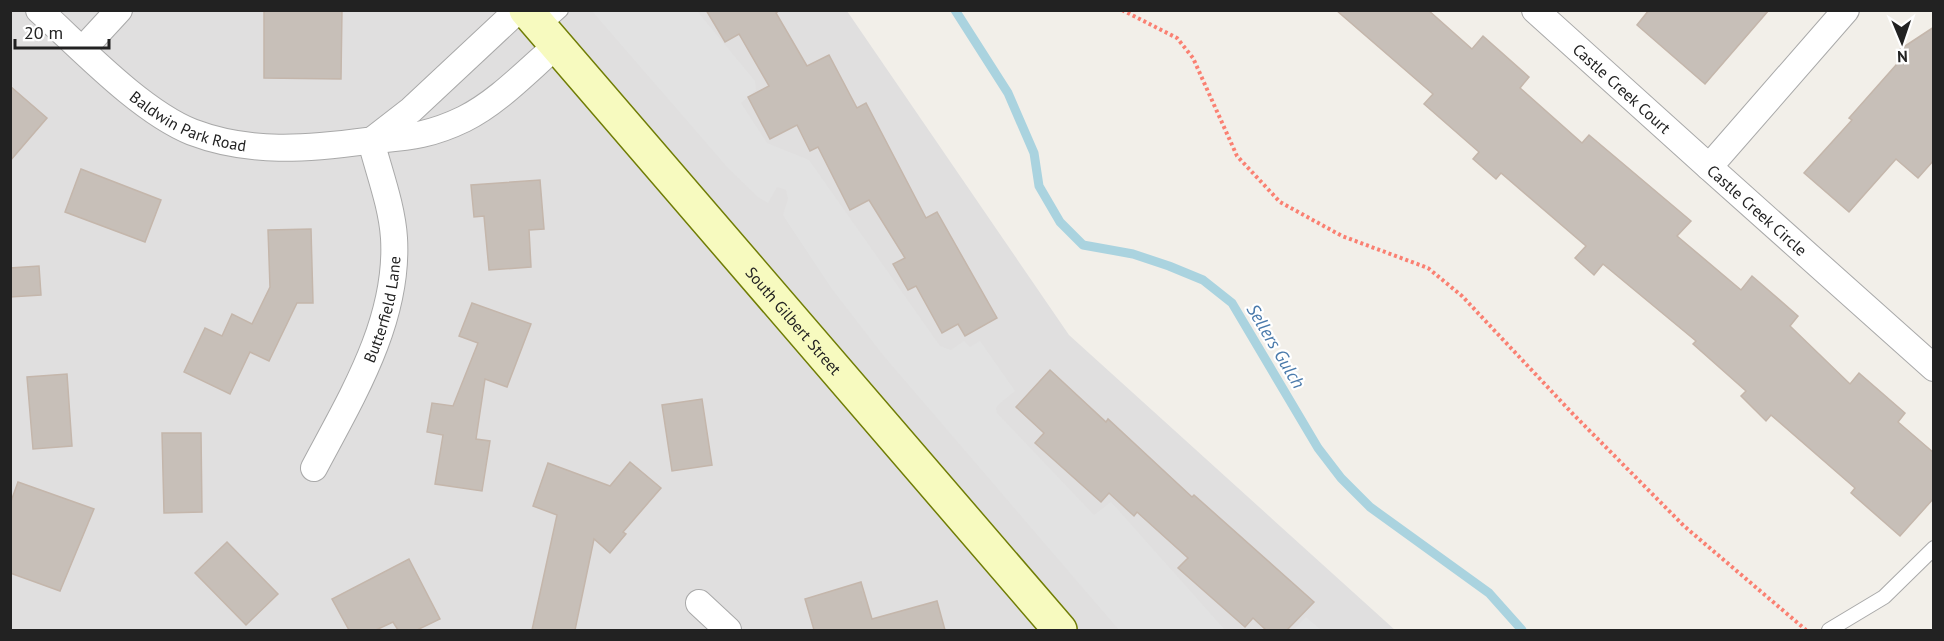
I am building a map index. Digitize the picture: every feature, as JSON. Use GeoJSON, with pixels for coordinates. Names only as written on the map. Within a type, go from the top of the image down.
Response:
{"type":"FeatureCollection","features":[{"type":"Feature","properties":{"kind":"street","name":"Baldwin Park Road"},"geometry":{"type":"LineString","coordinates":[[39,10],[144,104],[191,131],[248,146],[301,150],[405,139],[439,130],[465,119],[488,105],[541,21]]}},
{"type":"Feature","properties":{"kind":"street"},"geometry":{"type":"LineString","coordinates":[[83,50],[119,10]]}},
{"type":"Feature","properties":{"kind":"street","name":"Castle Creek Court"},"geometry":{"type":"LineString","coordinates":[[1535,10],[1709,167]]}},
{"type":"Feature","properties":{"kind":"street","name":"Castle Creek Circle"},"geometry":{"type":"LineString","coordinates":[[1846,10],[1709,167],[1934,368]]}},
{"type":"Feature","properties":{"kind":"street"},"geometry":{"type":"LineString","coordinates":[[371,141],[411,110],[541,21]]}},
{"type":"Feature","properties":{"kind":"street","name":"South Gilbert Street"},"geometry":{"type":"LineString","coordinates":[[541,21],[1060,630]]}},
{"type":"Feature","properties":{"kind":"street","name":"Butterfield Lane"},"geometry":{"type":"LineString","coordinates":[[314,468],[350,400],[383,321],[394,276],[394,237],[371,141]]}},
{"type":"Feature","properties":{"kind":"street"},"geometry":{"type":"LineString","coordinates":[[699,603],[728,630]]}},
{"type":"Feature","properties":{"kind":"lane"},"geometry":{"type":"LineString","coordinates":[[1829,630],[1884,597],[1934,548]]}},
{"type":"Feature","properties":{"kind":"path"},"geometry":{"type":"LineString","coordinates":[[1122,10],[1177,38],[1193,58],[1237,156],[1280,202],[1342,236],[1428,268],[1462,296],[1572,413],[1684,526],[1806,630]]}},
{"type":"Feature","properties":{"kind":"shaded area"},"geometry":{"type":"Polygon","coordinates":[[[10,11],[847,11],[1069,335],[1395,630],[11,630],[10,11]]]}},
{"type":"Feature","properties":{"kind":"shaded area"},"geometry":{"type":"Polygon","coordinates":[[[592,11],[697,11],[755,81],[756,90],[741,103],[767,143],[809,160],[940,346],[951,350],[964,341],[970,347],[980,341],[1015,391],[999,404],[996,408],[997,413],[1094,515],[1111,502],[1225,630],[1119,630],[883,355],[832,289],[783,215],[788,199],[786,190],[777,187],[768,203],[758,197],[728,168],[592,11]]]}},
{"type":"Feature","properties":{"kind":"shaded area"},"geometry":{"type":"Polygon","coordinates":[[[1306,617],[1321,630],[1293,630],[1306,617]]]}},
{"type":"Feature","properties":{"kind":"building"},"geometry":{"type":"Polygon","coordinates":[[[264,10],[342,10],[341,79],[264,78],[264,10]]]}},
{"type":"Feature","properties":{"kind":"building"},"geometry":{"type":"Polygon","coordinates":[[[706,10],[780,10],[776,13],[807,66],[829,55],[857,108],[866,103],[926,218],[937,212],[997,318],[965,336],[958,324],[942,333],[916,286],[908,290],[893,264],[905,258],[869,200],[850,210],[818,147],[810,151],[797,125],[770,139],[748,97],[769,86],[739,34],[725,42],[706,10]]]}},
{"type":"Feature","properties":{"kind":"building"},"geometry":{"type":"Polygon","coordinates":[[[1336,10],[1428,10],[1472,49],[1483,36],[1529,77],[1520,88],[1582,143],[1589,135],[1691,221],[1677,236],[1741,290],[1752,276],[1798,316],[1790,326],[1850,384],[1859,373],[1905,413],[1898,422],[1934,453],[1934,498],[1900,536],[1851,493],[1855,488],[1771,415],[1766,421],[1741,396],[1746,391],[1693,344],[1696,341],[1603,264],[1594,275],[1575,258],[1586,246],[1501,173],[1496,179],[1473,159],[1479,152],[1424,104],[1433,94],[1336,10]]]}},
{"type":"Feature","properties":{"kind":"building"},"geometry":{"type":"Polygon","coordinates":[[[1649,10],[1769,10],[1705,84],[1637,25],[1649,10]]]}},
{"type":"Feature","properties":{"kind":"building"},"geometry":{"type":"Polygon","coordinates":[[[1934,27],[1934,160],[1918,178],[1896,159],[1849,212],[1804,173],[1852,120],[1849,118],[1904,56],[1899,50],[1934,27]]]}},
{"type":"Feature","properties":{"kind":"building"},"geometry":{"type":"Polygon","coordinates":[[[10,86],[47,118],[10,161],[10,86]]]}},
{"type":"Feature","properties":{"kind":"building"},"geometry":{"type":"Polygon","coordinates":[[[81,169],[161,200],[145,242],[65,212],[81,169]]]}},
{"type":"Feature","properties":{"kind":"building"},"geometry":{"type":"Polygon","coordinates":[[[540,180],[544,229],[529,230],[531,267],[489,270],[484,216],[474,217],[471,185],[540,180]]]}},
{"type":"Feature","properties":{"kind":"building"},"geometry":{"type":"Polygon","coordinates":[[[311,229],[313,303],[297,303],[269,361],[250,352],[230,394],[184,372],[205,328],[222,336],[232,314],[252,324],[270,287],[268,230],[311,229]]]}},
{"type":"Feature","properties":{"kind":"building"},"geometry":{"type":"Polygon","coordinates":[[[39,266],[41,295],[10,297],[10,268],[39,266]]]}},
{"type":"Feature","properties":{"kind":"building"},"geometry":{"type":"Polygon","coordinates":[[[472,303],[531,324],[507,387],[485,379],[476,439],[490,441],[482,491],[435,484],[443,435],[427,432],[432,403],[453,406],[478,343],[459,336],[472,303]]]}},
{"type":"Feature","properties":{"kind":"building"},"geometry":{"type":"Polygon","coordinates":[[[1050,370],[1106,422],[1108,419],[1192,497],[1194,495],[1314,602],[1287,630],[1266,630],[1253,618],[1245,627],[1178,568],[1188,558],[1137,512],[1134,516],[1109,493],[1101,502],[1035,443],[1044,433],[1016,407],[1050,370]]]}},
{"type":"Feature","properties":{"kind":"building"},"geometry":{"type":"Polygon","coordinates":[[[67,374],[72,446],[33,449],[27,377],[67,374]]]}},
{"type":"Feature","properties":{"kind":"building"},"geometry":{"type":"Polygon","coordinates":[[[702,399],[712,465],[672,471],[662,405],[702,399]]]}},
{"type":"Feature","properties":{"kind":"building"},"geometry":{"type":"Polygon","coordinates":[[[162,433],[201,433],[202,512],[164,513],[162,433]]]}},
{"type":"Feature","properties":{"kind":"building"},"geometry":{"type":"Polygon","coordinates":[[[630,462],[661,488],[623,532],[626,534],[610,553],[594,539],[575,630],[532,630],[557,515],[533,506],[548,463],[610,486],[630,462]]]}},
{"type":"Feature","properties":{"kind":"building"},"geometry":{"type":"Polygon","coordinates":[[[18,482],[94,509],[60,591],[10,573],[10,504],[18,482]]]}},
{"type":"Feature","properties":{"kind":"building"},"geometry":{"type":"Polygon","coordinates":[[[227,542],[278,594],[246,625],[195,573],[227,542]]]}},
{"type":"Feature","properties":{"kind":"building"},"geometry":{"type":"Polygon","coordinates":[[[409,559],[440,619],[417,630],[398,630],[393,622],[376,630],[349,630],[332,599],[409,559]]]}},
{"type":"Feature","properties":{"kind":"building"},"geometry":{"type":"Polygon","coordinates":[[[861,582],[872,619],[937,601],[945,630],[814,630],[805,599],[861,582]]]}},
{"type":"Feature","properties":{"kind":"waterway","name":"Sellers Gulch"},"geometry":{"type":"LineString","coordinates":[[955,10],[1008,93],[1034,153],[1039,186],[1060,222],[1083,245],[1133,254],[1169,266],[1203,280],[1232,303],[1318,448],[1341,478],[1370,507],[1489,593],[1522,630]]}}]}
